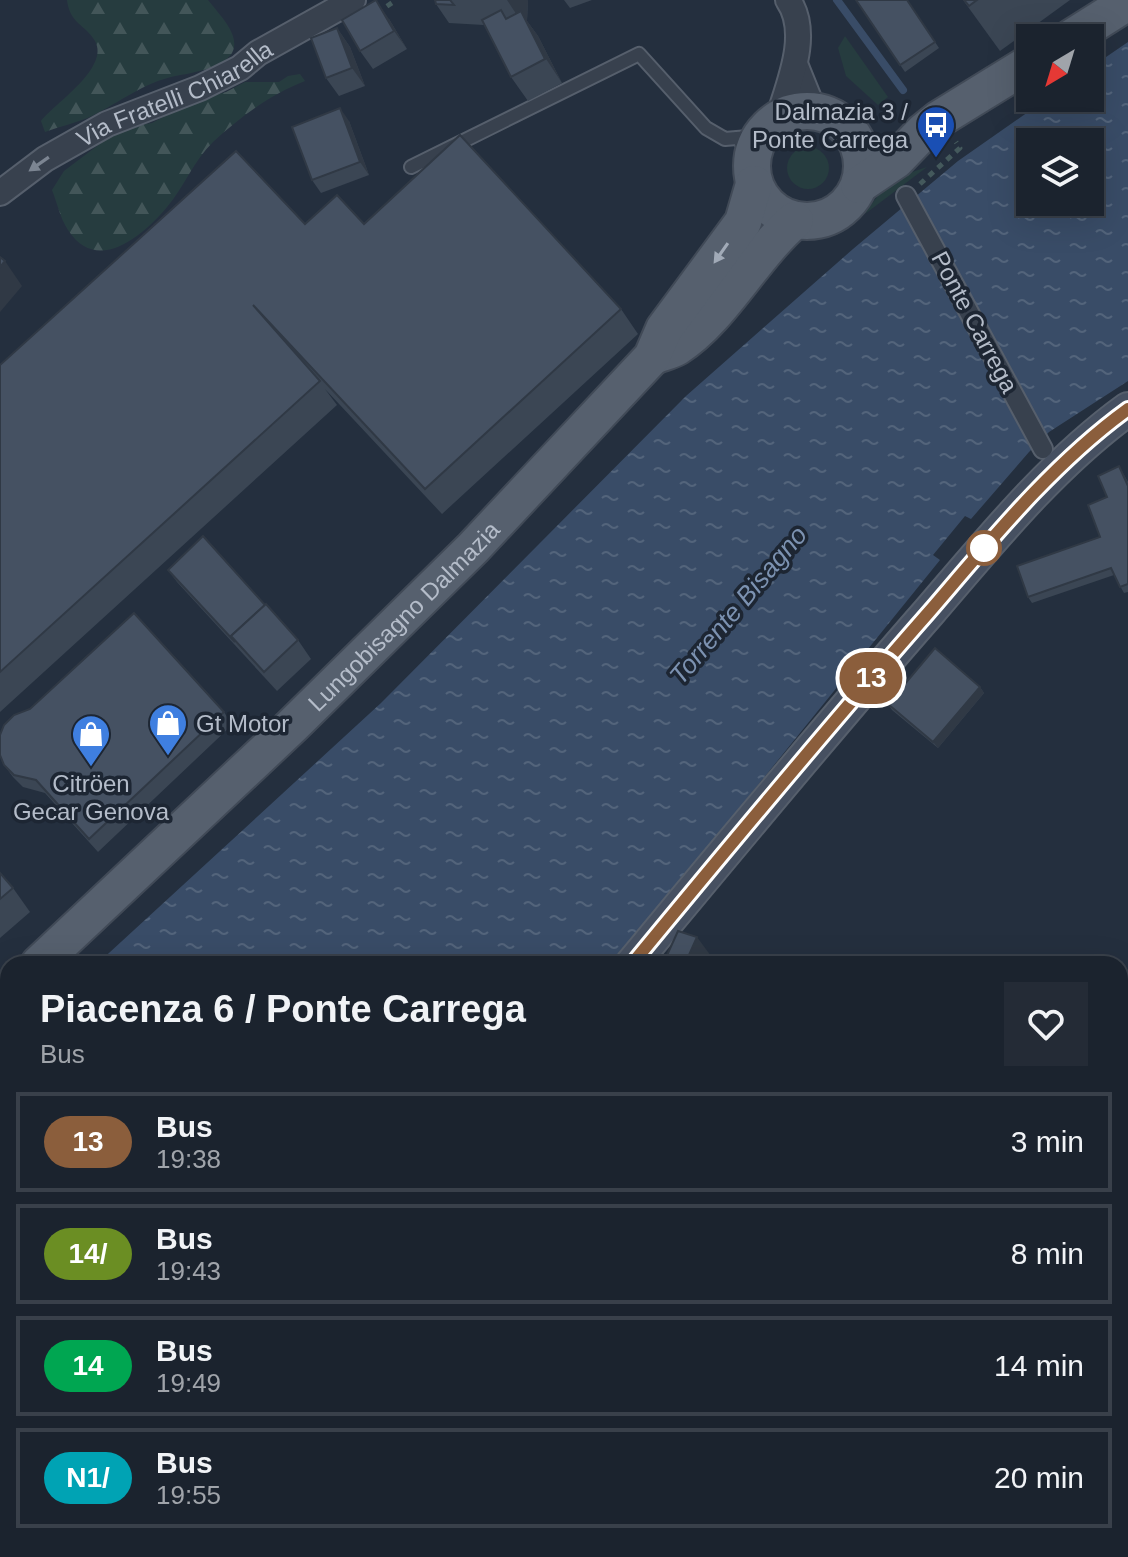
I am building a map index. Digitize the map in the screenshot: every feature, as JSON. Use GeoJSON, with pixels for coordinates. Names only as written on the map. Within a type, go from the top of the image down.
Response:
{"type":"FeatureCollection","features":[{"type":"Feature","properties":{"kind":"main road"},"geometry":{"type":"LineString","coordinates":[[1090,24],[1116,4]]}},
{"type":"Feature","properties":{"kind":"main road"},"geometry":{"type":"LineString","coordinates":[[859,185],[896,160],[924,131],[1016,72]]}},
{"type":"Feature","properties":{"kind":"main road"},"geometry":{"type":"LineString","coordinates":[[814,111],[833,117],[849,130],[862,156],[859,185],[849,202],[834,215],[815,221],[795,220],[770,207],[756,147],[789,113],[814,111]]}},
{"type":"Feature","properties":{"kind":"main road"},"geometry":{"type":"LineString","coordinates":[[849,130],[879,133],[909,129],[924,131]]}},
{"type":"Feature","properties":{"kind":"main road","name":"Lungobisagno Dalmazia"},"geometry":{"type":"LineString","coordinates":[[48,956],[292,726],[461,559],[652,357],[664,329],[743,222],[756,147]]}},
{"type":"Feature","properties":{"kind":"main road","name":"Lungobisagno Dalmazia"},"geometry":{"type":"LineString","coordinates":[[652,357],[677,347],[708,320],[776,237],[795,220]]}},
{"type":"Feature","properties":{"kind":"main road"},"geometry":{"type":"LineString","coordinates":[[639,956],[833,721],[993,537],[1103,427],[1128,409]]}},
{"type":"Feature","properties":{"kind":"street"},"geometry":{"type":"LineString","coordinates":[[306,26],[314,0]]}},
{"type":"Feature","properties":{"kind":"street","name":"Via Fratelli Chiarella"},"geometry":{"type":"LineString","coordinates":[[0,193],[45,159],[107,124],[200,88],[240,68],[258,53],[353,0]]}},
{"type":"Feature","properties":{"kind":"street"},"geometry":{"type":"LineString","coordinates":[[756,147],[795,64],[797,13],[788,0]]}},
{"type":"Feature","properties":{"kind":"street"},"geometry":{"type":"LineString","coordinates":[[795,64],[814,111]]}},
{"type":"Feature","properties":{"kind":"street","name":"Ponte Carrega"},"geometry":{"type":"LineString","coordinates":[[906,196],[1043,449]]}},
{"type":"Feature","properties":{"kind":"lane"},"geometry":{"type":"LineString","coordinates":[[411,167],[639,54],[706,128],[725,139],[756,147]]}},
{"type":"Feature","properties":{"kind":"green space"},"geometry":{"type":"Polygon","coordinates":[[[67,0],[208,0],[228,25],[234,39],[232,53],[214,67],[152,83],[92,116],[45,132],[41,121],[88,73],[98,51],[91,35],[71,14],[67,0]]]}},
{"type":"Feature","properties":{"kind":"green space"},"geometry":{"type":"Polygon","coordinates":[[[845,36],[888,97],[878,105],[846,76],[838,48],[845,36]]]}},
{"type":"Feature","properties":{"kind":"green space"},"geometry":{"type":"Polygon","coordinates":[[[300,74],[305,81],[256,107],[213,142],[167,207],[133,239],[106,250],[92,249],[80,243],[68,230],[52,190],[64,171],[109,137],[128,127],[152,123],[193,101],[226,92],[245,82],[279,82],[288,76],[300,74]]]}},
{"type":"Feature","properties":{"kind":"green space"},"geometry":{"type":"Polygon","coordinates":[[[808,147],[823,153],[829,168],[823,183],[808,189],[793,183],[787,168],[793,153],[808,147]]]}},
{"type":"Feature","properties":{"kind":"green space"},"geometry":{"type":"Polygon","coordinates":[[[927,167],[865,214],[890,184],[927,167]]]}},
{"type":"Feature","properties":{"kind":"water","name":"Torrente Bisagno"},"geometry":{"type":"Polygon","coordinates":[[[1128,42],[1128,381],[1049,432],[971,519],[965,516],[933,555],[940,560],[619,956],[106,956],[381,703],[686,396],[958,161],[1028,112],[1104,112],[1104,58],[1128,42]]]}},
{"type":"Feature","properties":{"kind":"building"},"geometry":{"type":"Polygon","coordinates":[[[376,0],[394,31],[360,51],[342,20],[376,0]]]}},
{"type":"Feature","properties":{"kind":"building"},"geometry":{"type":"Polygon","coordinates":[[[435,0],[450,0],[454,5],[436,4],[435,0]]]}},
{"type":"Feature","properties":{"kind":"building"},"geometry":{"type":"Polygon","coordinates":[[[856,0],[907,0],[935,42],[900,65],[856,0]]]}},
{"type":"Feature","properties":{"kind":"building"},"geometry":{"type":"Polygon","coordinates":[[[501,10],[506,19],[521,11],[545,59],[511,77],[482,20],[501,10]]]}},
{"type":"Feature","properties":{"kind":"building"},"geometry":{"type":"Polygon","coordinates":[[[337,28],[352,68],[326,78],[311,38],[337,28]]]}},
{"type":"Feature","properties":{"kind":"building"},"geometry":{"type":"Polygon","coordinates":[[[340,108],[360,162],[312,180],[292,127],[340,108]]]}},
{"type":"Feature","properties":{"kind":"building"},"geometry":{"type":"Polygon","coordinates":[[[460,135],[621,309],[425,489],[253,305],[320,381],[0,672],[0,365],[236,151],[305,224],[337,195],[364,224],[460,135]]]}},
{"type":"Feature","properties":{"kind":"building"},"geometry":{"type":"Polygon","coordinates":[[[1119,466],[1128,486],[1128,584],[1120,587],[1111,568],[1028,597],[1017,566],[1100,537],[1088,505],[1107,497],[1098,476],[1119,466]]]}},
{"type":"Feature","properties":{"kind":"building"},"geometry":{"type":"Polygon","coordinates":[[[203,536],[265,605],[231,636],[235,642],[168,570],[203,536]]]}},
{"type":"Feature","properties":{"kind":"building"},"geometry":{"type":"Polygon","coordinates":[[[266,604],[298,640],[264,672],[231,636],[266,604]]]}},
{"type":"Feature","properties":{"kind":"building"},"geometry":{"type":"Polygon","coordinates":[[[134,613],[224,712],[89,839],[36,780],[14,775],[4,765],[0,755],[0,735],[4,725],[14,715],[30,709],[134,613]]]}},
{"type":"Feature","properties":{"kind":"building"},"geometry":{"type":"Polygon","coordinates":[[[935,648],[980,687],[933,742],[888,704],[935,648]]]}},
{"type":"Feature","properties":{"kind":"building"},"geometry":{"type":"Polygon","coordinates":[[[0,873],[13,888],[0,899],[0,873]]]}},
{"type":"Feature","properties":{"kind":"building"},"geometry":{"type":"Polygon","coordinates":[[[678,931],[697,937],[689,956],[667,956],[678,931]]]}},
{"type":"Feature","properties":{"kind":"waterway"},"geometry":{"type":"LineString","coordinates":[[837,0],[903,90]]}},
{"type":"Feature","properties":{"kind":"bus line","name":"13"},"geometry":{"type":"LineString","coordinates":[[639,956],[833,721],[993,537],[1103,427],[1128,409]]}},
{"type":"Feature","properties":{"kind":"place","name":"Dalmazia 3 / Ponte Carrega"},"geometry":{"type":"Point","coordinates":[936,159]}},
{"type":"Feature","properties":{"kind":"place","name":"Gt Motor"},"geometry":{"type":"Point","coordinates":[168,757]}},
{"type":"Feature","properties":{"kind":"place","name":"Citröen Gecar Genova"},"geometry":{"type":"Point","coordinates":[91,768]}}]}
